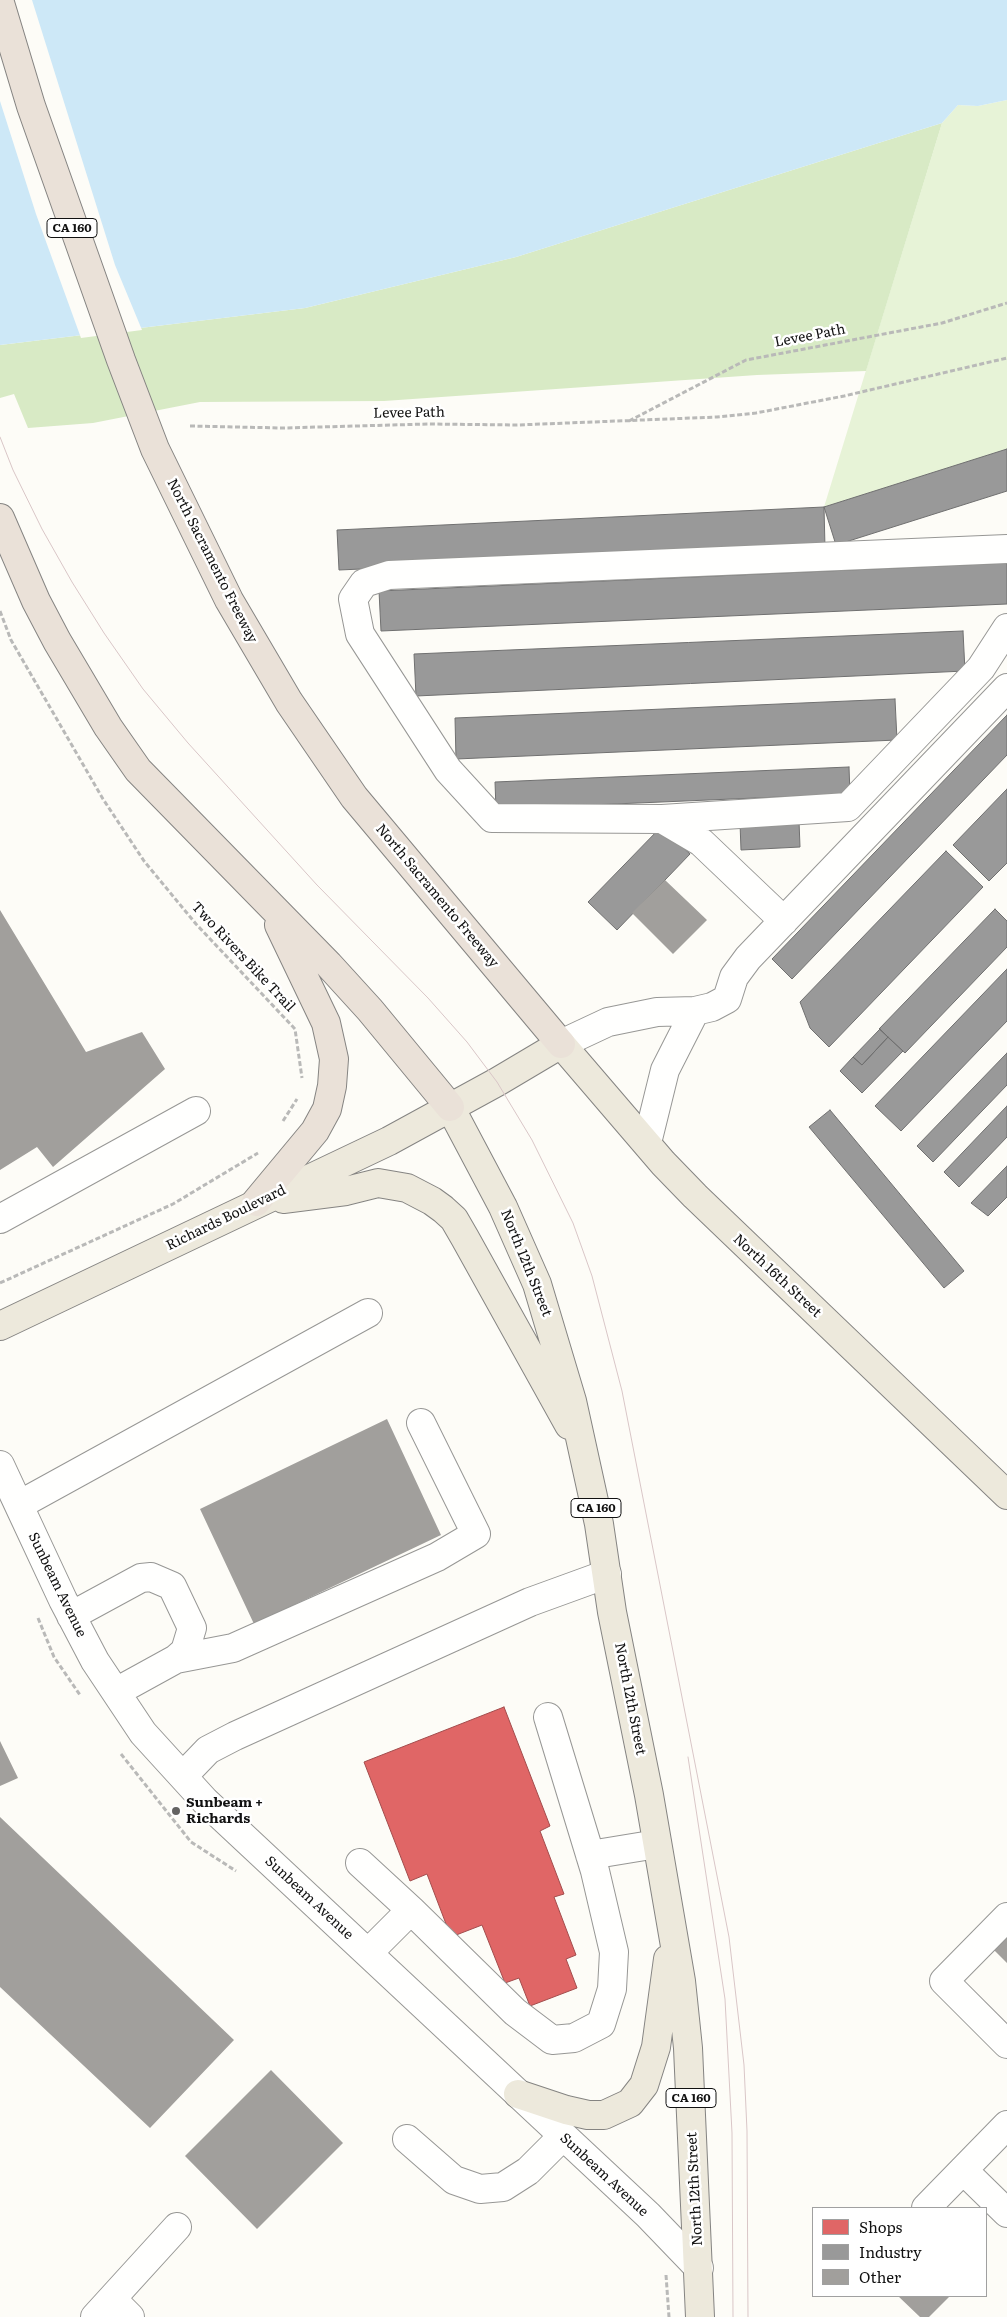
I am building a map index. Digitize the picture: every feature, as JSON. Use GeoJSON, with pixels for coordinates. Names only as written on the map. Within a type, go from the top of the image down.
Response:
{"type":"FeatureCollection","features":[{"type":"Feature","properties":{"kind":"highway","name":"North Sacramento Freeway"},"geometry":{"type":"LineString","coordinates":[[0,3],[31,106],[70,222],[155,449],[205,553],[252,641],[324,755],[386,836],[561,1044]]}},
{"type":"Feature","properties":{"kind":"highway"},"geometry":{"type":"LineString","coordinates":[[0,518],[36,601],[57,641],[108,727],[138,770],[270,905],[326,1024],[334,1059],[332,1086],[323,1116],[315,1131],[256,1202]]}},
{"type":"Feature","properties":{"kind":"highway","name":"CA 160"},"geometry":{"type":"LineString","coordinates":[[270,905],[329,965],[419,1068],[450,1107]]}},
{"type":"Feature","properties":{"kind":"main road","name":"Richards Boulevard"},"geometry":{"type":"LineString","coordinates":[[0,1326],[256,1202],[389,1141],[497,1082],[561,1044]]}},
{"type":"Feature","properties":{"kind":"main road","name":"North 16th Street"},"geometry":{"type":"LineString","coordinates":[[561,1044],[647,1143],[729,1230],[1007,1494]]}},
{"type":"Feature","properties":{"kind":"main road","name":"North 12th Street"},"geometry":{"type":"LineString","coordinates":[[450,1107],[503,1207],[537,1284],[558,1348],[599,1524],[658,1844],[681,1981],[688,2048],[700,2268],[700,2317]]}},
{"type":"Feature","properties":{"kind":"main road"},"geometry":{"type":"LineString","coordinates":[[256,1202],[346,1191],[378,1183],[407,1188],[432,1201],[457,1225],[583,1450]]}},
{"type":"Feature","properties":{"kind":"main road"},"geometry":{"type":"LineString","coordinates":[[518,2094],[566,2110],[588,2115],[604,2115],[618,2110],[638,2095],[644,2085],[656,2048],[672,1930]]}},
{"type":"Feature","properties":{"kind":"street"},"geometry":{"type":"LineString","coordinates":[[1007,549],[389,575],[364,583],[352,599],[360,634],[448,770],[492,818],[662,819],[848,807],[981,668],[1007,628]]}},
{"type":"Feature","properties":{"kind":"street"},"geometry":{"type":"LineString","coordinates":[[561,1044],[608,1022],[657,1012],[695,1011],[712,1008],[727,999],[734,977],[748,958],[1007,688]]}},
{"type":"Feature","properties":{"kind":"street"},"geometry":{"type":"LineString","coordinates":[[662,819],[701,842],[784,921]]}},
{"type":"Feature","properties":{"kind":"street"},"geometry":{"type":"LineString","coordinates":[[647,1143],[665,1070],[695,1011]]}},
{"type":"Feature","properties":{"kind":"street"},"geometry":{"type":"LineString","coordinates":[[0,1219],[196,1111]]}},
{"type":"Feature","properties":{"kind":"street"},"geometry":{"type":"LineString","coordinates":[[19,1505],[368,1313]]}},
{"type":"Feature","properties":{"kind":"street"},"geometry":{"type":"LineString","coordinates":[[176,1659],[233,1648],[436,1557],[476,1534],[421,1423]]}},
{"type":"Feature","properties":{"kind":"street","name":"Sunbeam Avenue"},"geometry":{"type":"LineString","coordinates":[[0,1465],[71,1616],[95,1661],[143,1733],[205,1802],[648,2215],[700,2268]]}},
{"type":"Feature","properties":{"kind":"street"},"geometry":{"type":"LineString","coordinates":[[183,1776],[208,1750],[235,1736],[530,1602],[607,1574]]}},
{"type":"Feature","properties":{"kind":"street"},"geometry":{"type":"LineString","coordinates":[[71,1616],[141,1578],[151,1577],[162,1580],[172,1586],[192,1628],[184,1651],[176,1659],[116,1692]]}},
{"type":"Feature","properties":{"kind":"street"},"geometry":{"type":"LineString","coordinates":[[360,1864],[411,1910],[515,2012],[552,2040],[574,2038],[601,2024],[612,1989],[614,1952],[590,1855],[548,1717]]}},
{"type":"Feature","properties":{"kind":"street"},"geometry":{"type":"LineString","coordinates":[[590,1855],[658,1844]]}},
{"type":"Feature","properties":{"kind":"street"},"geometry":{"type":"LineString","coordinates":[[368,1953],[411,1910]]}},
{"type":"Feature","properties":{"kind":"street"},"geometry":{"type":"LineString","coordinates":[[1007,1918],[944,1981],[1007,2044]]}},
{"type":"Feature","properties":{"kind":"street"},"geometry":{"type":"LineString","coordinates":[[927,2207],[1007,2125]]}},
{"type":"Feature","properties":{"kind":"street"},"geometry":{"type":"LineString","coordinates":[[407,2139],[454,2180],[480,2189],[503,2187],[528,2171],[563,2136]]}},
{"type":"Feature","properties":{"kind":"street"},"geometry":{"type":"LineString","coordinates":[[963,2170],[1007,2213]]}},
{"type":"Feature","properties":{"kind":"street"},"geometry":{"type":"LineString","coordinates":[[113,2311],[177,2227]]}},
{"type":"Feature","properties":{"kind":"path","name":"Levee Path"},"geometry":{"type":"LineString","coordinates":[[628,422],[746,360],[942,323],[1007,303]]}},
{"type":"Feature","properties":{"kind":"path","name":"Levee Path"},"geometry":{"type":"LineString","coordinates":[[190,426],[283,428],[628,422],[756,413],[900,384],[1007,358]]}},
{"type":"Feature","properties":{"kind":"path","name":"Two Rivers Bike Trail"},"geometry":{"type":"LineString","coordinates":[[0,611],[11,640],[103,799],[144,861],[196,924],[295,1029],[303,1080]]}},
{"type":"Feature","properties":{"kind":"path"},"geometry":{"type":"LineString","coordinates":[[280,1126],[299,1096]]}},
{"type":"Feature","properties":{"kind":"path"},"geometry":{"type":"LineString","coordinates":[[0,1283],[173,1204],[266,1149]]}},
{"type":"Feature","properties":{"kind":"path"},"geometry":{"type":"LineString","coordinates":[[666,2270],[669,2317]]}},
{"type":"Feature","properties":{"kind":"green space"},"geometry":{"type":"Polygon","coordinates":[[[1007,100],[1007,449],[824,507],[942,123],[958,105],[978,106],[1007,100]]]}},
{"type":"Feature","properties":{"kind":"green space"},"geometry":{"type":"Polygon","coordinates":[[[942,123],[866,371],[757,375],[384,401],[200,402],[93,423],[28,428],[14,394],[0,398],[0,345],[305,308],[516,257],[942,123]]]}},
{"type":"Feature","properties":{"kind":"water"},"geometry":{"type":"Polygon","coordinates":[[[0,0],[1007,0],[1007,100],[978,106],[958,105],[942,123],[516,257],[305,308],[0,345],[0,0]]]}},
{"type":"Feature","properties":{"kind":"pier"},"geometry":{"type":"Polygon","coordinates":[[[0,0],[32,0],[115,265],[142,330],[81,338],[36,214],[0,101],[0,0]]]}},
{"type":"Feature","properties":{"kind":"building: Shops"},"geometry":{"type":"Polygon","coordinates":[[[504,1707],[550,1826],[540,1831],[564,1894],[554,1897],[576,1955],[566,1959],[577,1988],[530,2006],[519,1978],[505,1983],[482,1925],[451,1937],[427,1874],[410,1881],[364,1762],[504,1707]]]}},
{"type":"Feature","properties":{"kind":"building: Industry"},"geometry":{"type":"Polygon","coordinates":[[[1007,449],[1007,491],[836,545],[824,507],[1007,449]]]}},
{"type":"Feature","properties":{"kind":"building: Industry"},"geometry":{"type":"Polygon","coordinates":[[[824,507],[825,548],[339,570],[337,530],[824,507]]]}},
{"type":"Feature","properties":{"kind":"building: Industry"},"geometry":{"type":"Polygon","coordinates":[[[1007,563],[1007,604],[381,631],[379,591],[1007,563]]]}},
{"type":"Feature","properties":{"kind":"building: Industry"},"geometry":{"type":"Polygon","coordinates":[[[963,631],[965,671],[416,696],[414,654],[963,631]]]}},
{"type":"Feature","properties":{"kind":"building: Industry"},"geometry":{"type":"Polygon","coordinates":[[[895,699],[897,740],[456,759],[455,718],[895,699]]]}},
{"type":"Feature","properties":{"kind":"building: Industry"},"geometry":{"type":"Polygon","coordinates":[[[1007,715],[1007,755],[792,979],[772,959],[1007,715]]]}},
{"type":"Feature","properties":{"kind":"building: Industry"},"geometry":{"type":"Polygon","coordinates":[[[849,767],[850,794],[496,809],[495,782],[849,767]]]}},
{"type":"Feature","properties":{"kind":"building: Industry"},"geometry":{"type":"Polygon","coordinates":[[[1007,789],[1007,863],[989,881],[953,845],[1007,789]]]}},
{"type":"Feature","properties":{"kind":"building: Industry"},"geometry":{"type":"Polygon","coordinates":[[[799,821],[800,847],[741,850],[740,823],[799,821]]]}},
{"type":"Feature","properties":{"kind":"building: Industry"},"geometry":{"type":"Polygon","coordinates":[[[661,827],[690,854],[617,930],[588,902],[661,827]]]}},
{"type":"Feature","properties":{"kind":"building: Industry"},"geometry":{"type":"Polygon","coordinates":[[[946,851],[983,887],[829,1047],[810,1028],[800,1002],[946,851]]]}},
{"type":"Feature","properties":{"kind":"building: Industry"},"geometry":{"type":"Polygon","coordinates":[[[995,909],[1007,921],[1007,947],[905,1053],[879,1029],[995,909]]]}},
{"type":"Feature","properties":{"kind":"building: Industry"},"geometry":{"type":"Polygon","coordinates":[[[1007,969],[1007,1021],[901,1131],[875,1106],[1007,969]]]}},
{"type":"Feature","properties":{"kind":"building: Industry"},"geometry":{"type":"Polygon","coordinates":[[[880,1029],[888,1037],[862,1065],[853,1057],[880,1029]]]}},
{"type":"Feature","properties":{"kind":"building: Industry"},"geometry":{"type":"Polygon","coordinates":[[[888,1037],[903,1051],[862,1093],[840,1071],[853,1057],[862,1065],[888,1037]]]}},
{"type":"Feature","properties":{"kind":"building: Industry"},"geometry":{"type":"Polygon","coordinates":[[[1007,1053],[1007,1085],[933,1162],[917,1146],[1007,1053]]]}},
{"type":"Feature","properties":{"kind":"building: Industry"},"geometry":{"type":"Polygon","coordinates":[[[1007,1106],[1007,1137],[959,1187],[944,1172],[1007,1106]]]}},
{"type":"Feature","properties":{"kind":"building: Industry"},"geometry":{"type":"Polygon","coordinates":[[[830,1110],[964,1271],[944,1288],[809,1127],[830,1110]]]}},
{"type":"Feature","properties":{"kind":"building: Industry"},"geometry":{"type":"Polygon","coordinates":[[[1007,1166],[1007,1197],[988,1216],[971,1203],[1007,1166]]]}},
{"type":"Feature","properties":{"kind":"building: Other"},"geometry":{"type":"Polygon","coordinates":[[[665,880],[707,920],[673,954],[632,913],[665,880]]]}},
{"type":"Feature","properties":{"kind":"building: Other"},"geometry":{"type":"Polygon","coordinates":[[[0,910],[86,1052],[142,1032],[165,1069],[53,1167],[37,1147],[0,1170],[0,910]]]}},
{"type":"Feature","properties":{"kind":"building: Other"},"geometry":{"type":"Polygon","coordinates":[[[387,1419],[441,1535],[254,1624],[200,1509],[387,1419]]]}},
{"type":"Feature","properties":{"kind":"building: Other"},"geometry":{"type":"Polygon","coordinates":[[[0,1741],[18,1778],[0,1786],[0,1741]]]}},
{"type":"Feature","properties":{"kind":"building: Other"},"geometry":{"type":"Polygon","coordinates":[[[0,1817],[234,2040],[150,2128],[0,1987],[0,1817]]]}},
{"type":"Feature","properties":{"kind":"building: Other"},"geometry":{"type":"Polygon","coordinates":[[[1007,1937],[1007,1963],[994,1950],[1007,1937]]]}},
{"type":"Feature","properties":{"kind":"building: Other"},"geometry":{"type":"Polygon","coordinates":[[[271,2070],[343,2143],[257,2229],[185,2156],[271,2070]]]}},
{"type":"Feature","properties":{"kind":"building: Other"},"geometry":{"type":"Polygon","coordinates":[[[899,2297],[949,2297],[929,2317],[920,2317],[899,2297]]]}},
{"type":"Feature","properties":{"kind":"tram line"},"geometry":{"type":"LineString","coordinates":[[0,437],[13,470],[42,529],[72,582],[104,633],[143,689],[188,743],[317,885],[428,998],[467,1042],[497,1082],[532,1140],[573,1223],[592,1276],[622,1391],[729,1937],[744,2065],[747,2131],[748,2317]]}},
{"type":"Feature","properties":{"kind":"tram line"},"geometry":{"type":"LineString","coordinates":[[688,1757],[725,1999],[732,2133],[733,2317]]}},
{"type":"Feature","properties":{"kind":"place","name":"Sunbeam + Richards"},"geometry":{"type":"Point","coordinates":[176,1811]}}]}
